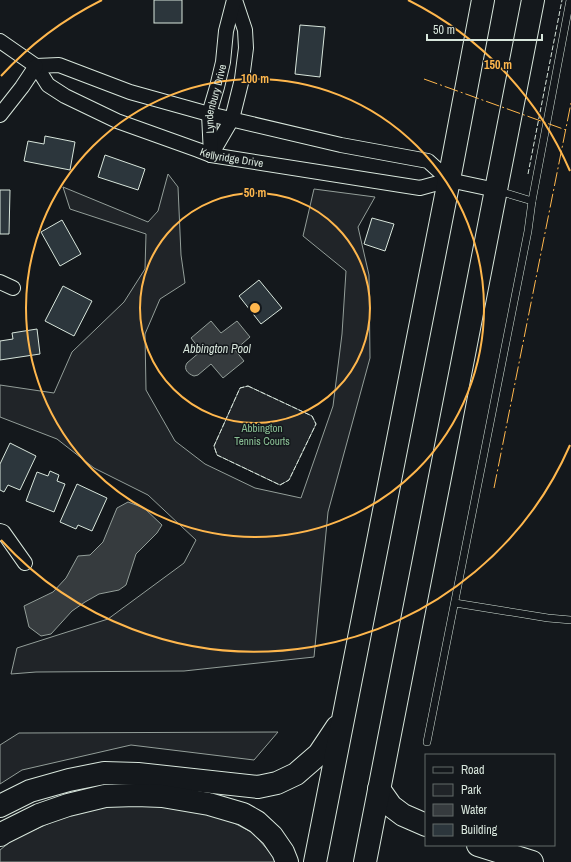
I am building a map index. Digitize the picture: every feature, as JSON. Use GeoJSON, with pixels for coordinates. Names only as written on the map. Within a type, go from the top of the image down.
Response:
{"type":"FeatureCollection","features":[{"type":"Feature","properties":{"kind":"highway"},"geometry":{"type":"LineString","coordinates":[[315,862],[483,0]]}},
{"type":"Feature","properties":{"kind":"highway"},"geometry":{"type":"LineString","coordinates":[[366,862],[532,0]]}},
{"type":"Feature","properties":{"kind":"highway"},"geometry":{"type":"LineString","coordinates":[[0,806],[30,791],[69,780],[104,773],[146,775],[258,787],[277,783],[296,774],[319,754],[343,719]]}},
{"type":"Feature","properties":{"kind":"highway"},"geometry":{"type":"LineString","coordinates":[[380,789],[391,806],[403,815],[425,825]]}},
{"type":"Feature","properties":{"kind":"highway"},"geometry":{"type":"LineString","coordinates":[[0,835],[39,815],[68,805],[105,796],[136,794],[162,796],[209,804],[243,814],[257,822],[272,836],[284,852],[287,862]]}},
{"type":"Feature","properties":{"kind":"highway"},"geometry":{"type":"LineString","coordinates":[[481,846],[532,862]]}},
{"type":"Feature","properties":{"kind":"street","name":"Lyndenbury Drive"},"geometry":{"type":"LineString","coordinates":[[211,155],[209,114],[219,81],[223,62],[226,31],[235,0]]}},
{"type":"Feature","properties":{"kind":"street","name":"Lyndenbury Drive"},"geometry":{"type":"LineString","coordinates":[[211,155],[232,119],[242,79],[246,48],[245,30],[235,0]]}},
{"type":"Feature","properties":{"kind":"street","name":"Kellyridge Drive"},"geometry":{"type":"LineString","coordinates":[[0,41],[36,66],[48,85],[65,96],[117,120],[211,155],[420,188],[448,180],[496,190]]}},
{"type":"Feature","properties":{"kind":"street"},"geometry":{"type":"LineString","coordinates":[[0,115],[36,66],[59,65],[130,92],[209,114],[341,145],[428,161],[448,180]]}},
{"type":"Feature","properties":{"kind":"street"},"geometry":{"type":"LineString","coordinates":[[0,282],[13,288]]}},
{"type":"Feature","properties":{"kind":"street"},"geometry":{"type":"LineString","coordinates":[[0,531],[4,532],[26,563]]}},
{"type":"Feature","properties":{"kind":"lane"},"geometry":{"type":"LineString","coordinates":[[427,742],[528,231],[532,201],[570,0]]}},
{"type":"Feature","properties":{"kind":"lane"},"geometry":{"type":"LineString","coordinates":[[496,190],[532,201]]}},
{"type":"Feature","properties":{"kind":"lane"},"geometry":{"type":"LineString","coordinates":[[454,603],[548,618],[571,620]]}},
{"type":"Feature","properties":{"kind":"green space"},"geometry":{"type":"Polygon","coordinates":[[[168,174],[178,187],[181,255],[185,283],[160,299],[145,334],[146,390],[175,441],[205,464],[255,488],[301,498],[333,406],[342,334],[346,271],[303,236],[314,189],[375,197],[358,227],[369,275],[370,358],[328,512],[314,657],[184,671],[36,672],[11,674],[17,648],[108,619],[184,563],[196,540],[148,495],[94,468],[57,439],[0,417],[0,385],[54,393],[72,352],[124,302],[145,269],[146,234],[70,209],[63,187],[148,222],[158,211],[168,174]]]}},
{"type":"Feature","properties":{"kind":"green space","name":"Abbington Tennis Courts"},"geometry":{"type":"Polygon","coordinates":[[[248,386],[312,416],[316,424],[289,480],[280,485],[217,455],[214,446],[240,388],[248,386]]]}},
{"type":"Feature","properties":{"kind":"green space"},"geometry":{"type":"Polygon","coordinates":[[[278,732],[254,760],[131,745],[22,770],[0,784],[0,745],[19,733],[278,732]]]}},
{"type":"Feature","properties":{"kind":"green space"},"geometry":{"type":"Polygon","coordinates":[[[159,805],[219,815],[253,833],[273,856],[275,862],[0,862],[0,850],[15,838],[66,816],[107,806],[159,805]]]}},
{"type":"Feature","properties":{"kind":"water","name":"Abbington Pool"},"geometry":{"type":"Polygon","coordinates":[[[211,321],[221,333],[237,321],[250,337],[235,350],[244,361],[223,378],[211,364],[198,375],[194,376],[188,373],[186,369],[187,363],[201,351],[191,338],[211,321]]]}},
{"type":"Feature","properties":{"kind":"water"},"geometry":{"type":"Polygon","coordinates":[[[128,502],[144,508],[162,525],[157,533],[136,554],[126,585],[119,590],[99,594],[85,602],[72,611],[51,634],[41,636],[29,627],[24,606],[53,592],[66,578],[78,556],[90,555],[103,542],[117,508],[128,502]]]}},
{"type":"Feature","properties":{"kind":"building"},"geometry":{"type":"Polygon","coordinates":[[[154,0],[182,0],[182,23],[154,23],[154,0]]]}},
{"type":"Feature","properties":{"kind":"building"},"geometry":{"type":"Polygon","coordinates":[[[300,25],[325,27],[320,77],[295,74],[300,25]]]}},
{"type":"Feature","properties":{"kind":"building"},"geometry":{"type":"Polygon","coordinates":[[[45,136],[75,142],[70,170],[24,161],[28,141],[44,144],[45,136]]]}},
{"type":"Feature","properties":{"kind":"building"},"geometry":{"type":"Polygon","coordinates":[[[105,155],[145,169],[138,190],[98,177],[105,155]]]}},
{"type":"Feature","properties":{"kind":"building"},"geometry":{"type":"Polygon","coordinates":[[[0,190],[10,190],[9,234],[0,234],[0,190]]]}},
{"type":"Feature","properties":{"kind":"building"},"geometry":{"type":"Polygon","coordinates":[[[372,218],[394,224],[385,251],[364,244],[372,218]]]}},
{"type":"Feature","properties":{"kind":"building"},"geometry":{"type":"Polygon","coordinates":[[[62,220],[81,254],[60,266],[41,232],[62,220]]]}},
{"type":"Feature","properties":{"kind":"building"},"geometry":{"type":"Polygon","coordinates":[[[259,280],[282,308],[261,324],[239,296],[259,280]]]}},
{"type":"Feature","properties":{"kind":"building"},"geometry":{"type":"Polygon","coordinates":[[[63,286],[92,301],[74,336],[45,321],[63,286]]]}},
{"type":"Feature","properties":{"kind":"building"},"geometry":{"type":"Polygon","coordinates":[[[37,329],[40,354],[0,360],[0,341],[13,339],[12,333],[37,329]]]}},
{"type":"Feature","properties":{"kind":"building"},"geometry":{"type":"Polygon","coordinates":[[[10,443],[36,456],[20,490],[8,485],[4,492],[0,490],[0,464],[10,443]]]}},
{"type":"Feature","properties":{"kind":"building"},"geometry":{"type":"Polygon","coordinates":[[[50,471],[59,475],[57,481],[65,484],[54,512],[26,501],[37,472],[48,476],[50,471]]]}},
{"type":"Feature","properties":{"kind":"building"},"geometry":{"type":"Polygon","coordinates":[[[77,484],[107,498],[92,531],[78,525],[76,529],[60,522],[77,484]]]}},
{"type":"Feature","properties":{"kind":"fence"},"geometry":{"type":"LineString","coordinates":[[528,174],[562,0]]}},
{"type":"Feature","properties":{"kind":"fence"},"geometry":{"type":"LineString","coordinates":[[248,386],[312,416],[316,424],[289,480],[280,485],[217,455],[214,446],[240,388],[248,386]]}},
{"type":"Feature","properties":{"kind":"power"},"geometry":{"type":"LineString","coordinates":[[424,79],[566,130]]}},
{"type":"Feature","properties":{"kind":"power"},"geometry":{"type":"LineString","coordinates":[[494,488],[571,103]]}}]}
